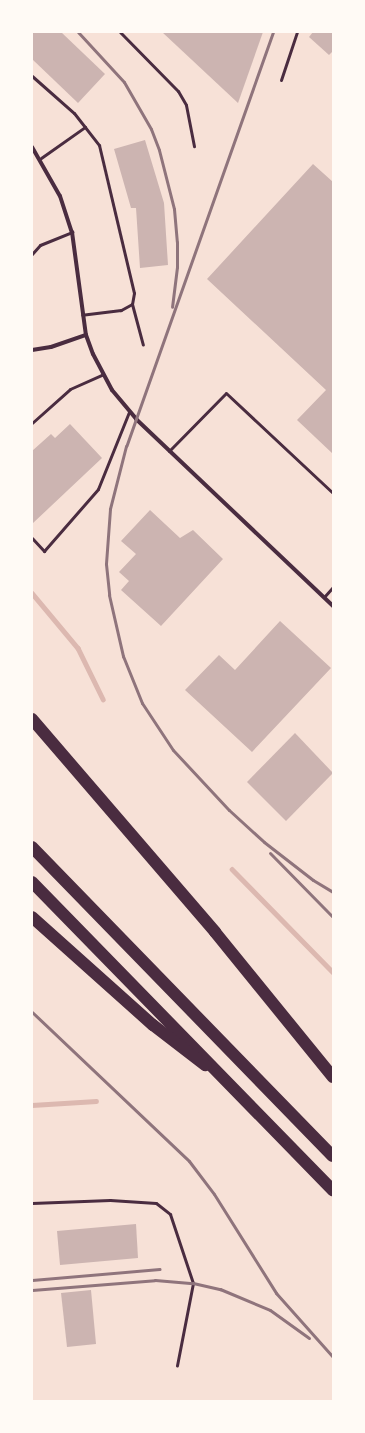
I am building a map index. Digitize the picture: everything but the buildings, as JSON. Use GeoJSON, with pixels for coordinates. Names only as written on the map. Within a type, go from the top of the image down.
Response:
{"type":"FeatureCollection","features":[{"type":"Feature","properties":{"kind":"highway"},"geometry":{"type":"LineString","coordinates":[[32,719],[215,932],[333,1077]]}},
{"type":"Feature","properties":{"kind":"highway"},"geometry":{"type":"LineString","coordinates":[[32,847],[333,1156]]}},
{"type":"Feature","properties":{"kind":"highway"},"geometry":{"type":"LineString","coordinates":[[32,882],[333,1190]]}},
{"type":"Feature","properties":{"kind":"highway"},"geometry":{"type":"LineString","coordinates":[[32,917],[154,1025],[236,1090]]}},
{"type":"Feature","properties":{"kind":"street"},"geometry":{"type":"LineString","coordinates":[[32,146],[41,158],[60,196],[72,232],[82,315],[86,335],[102,374],[129,412],[333,606]]}},
{"type":"Feature","properties":{"kind":"street"},"geometry":{"type":"LineString","coordinates":[[32,350],[51,347],[86,335]]}},
{"type":"Feature","properties":{"kind":"lane"},"geometry":{"type":"LineString","coordinates":[[120,32],[178,91],[186,105],[194,146]]}},
{"type":"Feature","properties":{"kind":"lane"},"geometry":{"type":"LineString","coordinates":[[281,80],[297,32]]}},
{"type":"Feature","properties":{"kind":"lane"},"geometry":{"type":"LineString","coordinates":[[32,76],[85,127],[99,145],[134,293],[132,304],[143,345]]}},
{"type":"Feature","properties":{"kind":"lane"},"geometry":{"type":"LineString","coordinates":[[41,158],[85,127]]}},
{"type":"Feature","properties":{"kind":"lane"},"geometry":{"type":"LineString","coordinates":[[32,254],[40,245],[72,232]]}},
{"type":"Feature","properties":{"kind":"lane"},"geometry":{"type":"LineString","coordinates":[[82,315],[121,310],[132,304]]}},
{"type":"Feature","properties":{"kind":"lane"},"geometry":{"type":"LineString","coordinates":[[32,423],[70,389],[102,374]]}},
{"type":"Feature","properties":{"kind":"lane"},"geometry":{"type":"LineString","coordinates":[[169,451],[226,393],[333,493]]}},
{"type":"Feature","properties":{"kind":"lane"},"geometry":{"type":"LineString","coordinates":[[32,538],[44,551],[98,489],[129,412]]}},
{"type":"Feature","properties":{"kind":"lane"},"geometry":{"type":"LineString","coordinates":[[324,597],[333,587]]}},
{"type":"Feature","properties":{"kind":"lane"},"geometry":{"type":"LineString","coordinates":[[32,1202],[110,1200],[156,1203],[170,1214],[193,1283],[177,1366]]}},
{"type":"Feature","properties":{"kind":"waterway"},"geometry":{"type":"LineString","coordinates":[[32,593],[78,648],[103,699]]}},
{"type":"Feature","properties":{"kind":"waterway"},"geometry":{"type":"LineString","coordinates":[[232,869],[333,972]]}},
{"type":"Feature","properties":{"kind":"waterway"},"geometry":{"type":"LineString","coordinates":[[32,1105],[96,1101]]}},
{"type":"Feature","properties":{"kind":"railway"},"geometry":{"type":"LineString","coordinates":[[78,32],[124,82],[151,129],[159,150],[174,209],[177,242],[177,267],[172,307]]}},
{"type":"Feature","properties":{"kind":"railway"},"geometry":{"type":"LineString","coordinates":[[273,32],[126,446],[110,509],[106,564],[109,595],[123,656],[142,703],[173,750],[229,810],[264,842],[313,880],[333,892]]}},
{"type":"Feature","properties":{"kind":"railway"},"geometry":{"type":"LineString","coordinates":[[270,853],[333,917]]}},
{"type":"Feature","properties":{"kind":"railway"},"geometry":{"type":"LineString","coordinates":[[32,1012],[189,1161],[214,1194],[276,1293],[333,1357]]}},
{"type":"Feature","properties":{"kind":"railway"},"geometry":{"type":"LineString","coordinates":[[32,1280],[160,1269]]}},
{"type":"Feature","properties":{"kind":"railway"},"geometry":{"type":"LineString","coordinates":[[32,1290],[155,1280],[193,1283],[220,1289],[270,1310],[309,1338]]}}]}
